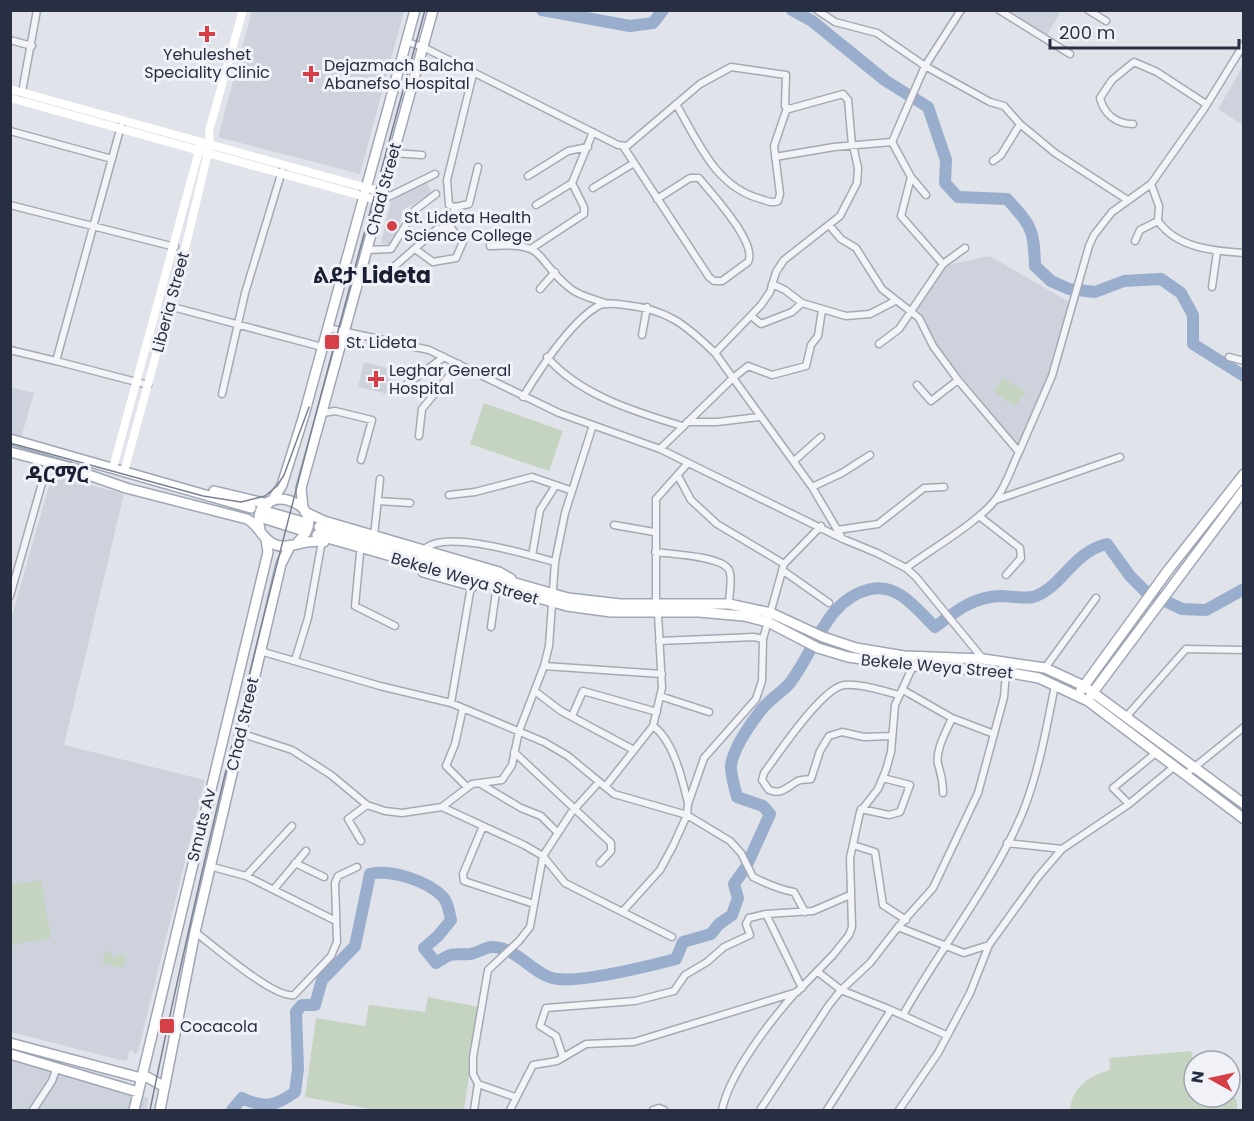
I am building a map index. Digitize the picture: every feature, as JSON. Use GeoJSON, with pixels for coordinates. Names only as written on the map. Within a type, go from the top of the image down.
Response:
{"type":"FeatureCollection","features":[{"type":"Feature","properties":{"kind":"main road","name":"Chad Street"},"geometry":{"type":"LineString","coordinates":[[268,509],[284,480],[415,10]]}},
{"type":"Feature","properties":{"kind":"main road","name":"Chad Street"},"geometry":{"type":"LineString","coordinates":[[304,510],[301,488],[383,198],[393,153],[433,10]]}},
{"type":"Feature","properties":{"kind":"main road"},"geometry":{"type":"LineString","coordinates":[[10,439],[113,468],[250,511],[10,453]]}},
{"type":"Feature","properties":{"kind":"main road"},"geometry":{"type":"LineString","coordinates":[[66,467],[126,488],[247,519],[276,545],[292,544],[319,534],[515,582],[551,598]]}},
{"type":"Feature","properties":{"kind":"main road"},"geometry":{"type":"LineString","coordinates":[[128,473],[174,480],[268,509],[302,526]]}},
{"type":"Feature","properties":{"kind":"main road"},"geometry":{"type":"LineString","coordinates":[[1078,695],[1154,589],[1244,474]]}},
{"type":"Feature","properties":{"kind":"main road"},"geometry":{"type":"LineString","coordinates":[[1090,697],[1244,490]]}},
{"type":"Feature","properties":{"kind":"main road"},"geometry":{"type":"LineString","coordinates":[[264,535],[260,515],[288,498],[324,522],[506,574],[515,582]]}},
{"type":"Feature","properties":{"kind":"main road"},"geometry":{"type":"LineString","coordinates":[[292,544],[307,529],[304,510]]}},
{"type":"Feature","properties":{"kind":"main road"},"geometry":{"type":"LineString","coordinates":[[319,534],[360,553],[471,586],[496,592],[514,593]]}},
{"type":"Feature","properties":{"kind":"main road","name":"Bekele Weya Street"},"geometry":{"type":"LineString","coordinates":[[319,534],[514,593],[551,598],[591,611],[657,608],[769,617],[815,646],[848,657],[914,666],[1006,672],[1039,678],[1078,695],[1090,697],[1175,766],[1190,770],[1244,819]]}},
{"type":"Feature","properties":{"kind":"main road","name":"Smuts Av"},"geometry":{"type":"LineString","coordinates":[[134,1110],[268,552],[264,535]]}},
{"type":"Feature","properties":{"kind":"main road","name":"Chad Street"},"geometry":{"type":"LineString","coordinates":[[159,1110],[209,866],[240,733],[281,564],[292,544]]}},
{"type":"Feature","properties":{"kind":"main road"},"geometry":{"type":"LineString","coordinates":[[657,608],[729,604],[856,648],[886,654],[983,659],[1045,668],[1084,686],[1090,697],[1126,717],[1190,770],[1244,804]]}},
{"type":"Feature","properties":{"kind":"main road"},"geometry":{"type":"LineString","coordinates":[[1072,680],[1096,670]]}},
{"type":"Feature","properties":{"kind":"main road"},"geometry":{"type":"LineString","coordinates":[[1103,678],[1108,705]]}},
{"type":"Feature","properties":{"kind":"main road"},"geometry":{"type":"LineString","coordinates":[[10,1043],[163,1086]]}},
{"type":"Feature","properties":{"kind":"main road"},"geometry":{"type":"LineString","coordinates":[[10,1054],[138,1092]]}},
{"type":"Feature","properties":{"kind":"street"},"geometry":{"type":"LineString","coordinates":[[21,92],[32,46],[37,10]]}},
{"type":"Feature","properties":{"kind":"street","name":"Liberia Street"},"geometry":{"type":"LineString","coordinates":[[128,473],[148,385],[175,285],[205,147],[243,10]]}},
{"type":"Feature","properties":{"kind":"street"},"geometry":{"type":"LineString","coordinates":[[817,10],[835,22],[877,33],[925,66],[990,102],[1004,106],[1020,124],[1055,153],[1126,199]]}},
{"type":"Feature","properties":{"kind":"street"},"geometry":{"type":"LineString","coordinates":[[892,142],[925,66],[961,10]]}},
{"type":"Feature","properties":{"kind":"street"},"geometry":{"type":"LineString","coordinates":[[999,10],[1070,54]]}},
{"type":"Feature","properties":{"kind":"street"},"geometry":{"type":"LineString","coordinates":[[1089,10],[1106,21]]}},
{"type":"Feature","properties":{"kind":"street"},"geometry":{"type":"LineString","coordinates":[[10,40],[32,46]]}},
{"type":"Feature","properties":{"kind":"street"},"geometry":{"type":"LineString","coordinates":[[407,42],[423,47],[473,74],[623,146],[657,199],[714,281],[723,281],[748,262],[750,250],[738,227],[699,178],[690,178],[657,199]]}},
{"type":"Feature","properties":{"kind":"street"},"geometry":{"type":"LineString","coordinates":[[906,568],[979,516],[996,500],[1011,475],[1047,389],[1094,235],[1112,212],[1126,199],[1151,184],[1244,44]]}},
{"type":"Feature","properties":{"kind":"street"},"geometry":{"type":"LineString","coordinates":[[1133,124],[1117,121],[1109,116],[1100,98],[1112,80],[1134,62],[1157,72],[1206,104]]}},
{"type":"Feature","properties":{"kind":"street"},"geometry":{"type":"LineString","coordinates":[[623,146],[700,84],[735,66],[786,75],[787,108],[775,138],[780,194],[777,203],[755,198],[732,186],[716,171],[676,104]]}},
{"type":"Feature","properties":{"kind":"street"},"geometry":{"type":"LineString","coordinates":[[473,74],[447,180],[447,202],[455,207],[469,204],[478,167]]}},
{"type":"Feature","properties":{"kind":"street"},"geometry":{"type":"LineString","coordinates":[[11,92],[21,92],[122,124]]}},
{"type":"Feature","properties":{"kind":"street"},"geometry":{"type":"LineString","coordinates":[[11,92],[383,198],[435,174]]}},
{"type":"Feature","properties":{"kind":"street"},"geometry":{"type":"LineString","coordinates":[[715,353],[761,305],[784,260],[840,216],[857,183],[858,168],[848,100],[843,94],[796,108],[787,108]]}},
{"type":"Feature","properties":{"kind":"street"},"geometry":{"type":"LineString","coordinates":[[56,362],[122,124]]}},
{"type":"Feature","properties":{"kind":"street"},"geometry":{"type":"LineString","coordinates":[[993,160],[1001,154],[1020,124]]}},
{"type":"Feature","properties":{"kind":"street"},"geometry":{"type":"LineString","coordinates":[[10,131],[112,159]]}},
{"type":"Feature","properties":{"kind":"street"},"geometry":{"type":"LineString","coordinates":[[536,205],[572,183],[593,132]]}},
{"type":"Feature","properties":{"kind":"street"},"geometry":{"type":"LineString","coordinates":[[775,157],[853,145],[892,142]]}},
{"type":"Feature","properties":{"kind":"street"},"geometry":{"type":"LineString","coordinates":[[892,142],[911,177],[926,195]]}},
{"type":"Feature","properties":{"kind":"street","name":"Liberia Street"},"geometry":{"type":"LineString","coordinates":[[113,468],[205,147]]}},
{"type":"Feature","properties":{"kind":"street"},"geometry":{"type":"LineString","coordinates":[[528,176],[568,151],[588,147]]}},
{"type":"Feature","properties":{"kind":"street"},"geometry":{"type":"LineString","coordinates":[[393,153],[422,155]]}},
{"type":"Feature","properties":{"kind":"street"},"geometry":{"type":"LineString","coordinates":[[593,188],[634,163]]}},
{"type":"Feature","properties":{"kind":"street"},"geometry":{"type":"LineString","coordinates":[[222,394],[237,325],[282,169]]}},
{"type":"Feature","properties":{"kind":"street"},"geometry":{"type":"LineString","coordinates":[[911,177],[901,216],[943,264]]}},
{"type":"Feature","properties":{"kind":"street"},"geometry":{"type":"LineString","coordinates":[[532,248],[584,214],[584,207],[572,183]]}},
{"type":"Feature","properties":{"kind":"street"},"geometry":{"type":"LineString","coordinates":[[1151,184],[1159,206],[1158,221]]}},
{"type":"Feature","properties":{"kind":"street"},"geometry":{"type":"LineString","coordinates":[[367,250],[391,249],[415,210],[436,194]]}},
{"type":"Feature","properties":{"kind":"street"},"geometry":{"type":"LineString","coordinates":[[10,205],[175,247]]}},
{"type":"Feature","properties":{"kind":"street"},"geometry":{"type":"LineString","coordinates":[[451,228],[455,207]]}},
{"type":"Feature","properties":{"kind":"street"},"geometry":{"type":"LineString","coordinates":[[1135,241],[1140,230],[1158,221]]}},
{"type":"Feature","properties":{"kind":"street"},"geometry":{"type":"LineString","coordinates":[[1158,221],[1180,240],[1216,252],[1244,253]]}},
{"type":"Feature","properties":{"kind":"street"},"geometry":{"type":"LineString","coordinates":[[830,226],[841,239],[855,248],[879,286],[919,318],[933,346],[958,380],[1019,452]]}},
{"type":"Feature","properties":{"kind":"street"},"geometry":{"type":"LineString","coordinates":[[388,272],[437,229],[451,228]]}},
{"type":"Feature","properties":{"kind":"street"},"geometry":{"type":"LineString","coordinates":[[415,249],[433,262],[456,258],[463,242],[451,228]]}},
{"type":"Feature","properties":{"kind":"street"},"geometry":{"type":"LineString","coordinates":[[490,246],[519,244],[532,248],[574,291],[605,303],[647,307],[669,315],[692,330],[715,353],[759,417],[794,461],[843,539]]}},
{"type":"Feature","properties":{"kind":"street"},"geometry":{"type":"LineString","coordinates":[[879,344],[899,329],[943,264],[965,248]]}},
{"type":"Feature","properties":{"kind":"street"},"geometry":{"type":"LineString","coordinates":[[1212,287],[1216,252]]}},
{"type":"Feature","properties":{"kind":"street"},"geometry":{"type":"LineString","coordinates":[[540,289],[555,272]]}},
{"type":"Feature","properties":{"kind":"street"},"geometry":{"type":"LineString","coordinates":[[165,282],[175,285]]}},
{"type":"Feature","properties":{"kind":"street"},"geometry":{"type":"LineString","coordinates":[[772,284],[785,290],[802,303],[822,310],[858,316],[885,308],[895,301]]}},
{"type":"Feature","properties":{"kind":"street"},"geometry":{"type":"LineString","coordinates":[[523,397],[547,357],[589,313],[605,303]]}},
{"type":"Feature","properties":{"kind":"street"},"geometry":{"type":"LineString","coordinates":[[751,316],[757,323],[763,323],[792,312],[802,303]]}},
{"type":"Feature","properties":{"kind":"street"},"geometry":{"type":"LineString","coordinates":[[169,306],[322,347]]}},
{"type":"Feature","properties":{"kind":"street"},"geometry":{"type":"LineString","coordinates":[[642,334],[647,307]]}},
{"type":"Feature","properties":{"kind":"street"},"geometry":{"type":"LineString","coordinates":[[660,449],[748,366],[772,375],[806,366],[811,345],[818,336],[822,310]]}},
{"type":"Feature","properties":{"kind":"street"},"geometry":{"type":"LineString","coordinates":[[328,328],[422,348],[444,357],[523,397],[660,449],[906,568],[959,627],[983,659]]}},
{"type":"Feature","properties":{"kind":"street"},"geometry":{"type":"LineString","coordinates":[[10,350],[148,385]]}},
{"type":"Feature","properties":{"kind":"street"},"geometry":{"type":"LineString","coordinates":[[407,384],[444,357]]}},
{"type":"Feature","properties":{"kind":"street"},"geometry":{"type":"LineString","coordinates":[[547,357],[558,369],[594,392],[649,416],[684,424],[759,417]]}},
{"type":"Feature","properties":{"kind":"street"},"geometry":{"type":"LineString","coordinates":[[1229,357],[1244,362]]}},
{"type":"Feature","properties":{"kind":"street"},"geometry":{"type":"LineString","coordinates":[[419,436],[422,409],[459,364]]}},
{"type":"Feature","properties":{"kind":"street"},"geometry":{"type":"LineString","coordinates":[[917,385],[931,401],[958,380]]}},
{"type":"Feature","properties":{"kind":"street"},"geometry":{"type":"LineString","coordinates":[[323,413],[335,411],[372,420],[360,460]]}},
{"type":"Feature","properties":{"kind":"street"},"geometry":{"type":"LineString","coordinates":[[240,733],[292,750],[310,761],[367,806],[402,813],[442,807],[467,787],[502,780],[508,775],[519,731],[536,692],[549,646],[555,562],[570,490],[593,425]]}},
{"type":"Feature","properties":{"kind":"street"},"geometry":{"type":"LineString","coordinates":[[794,461],[821,437]]}},
{"type":"Feature","properties":{"kind":"street"},"geometry":{"type":"LineString","coordinates":[[812,487],[842,473],[870,455]]}},
{"type":"Feature","properties":{"kind":"street"},"geometry":{"type":"LineString","coordinates":[[996,500],[1120,457]]}},
{"type":"Feature","properties":{"kind":"street"},"geometry":{"type":"LineString","coordinates":[[10,596],[48,462]]}},
{"type":"Feature","properties":{"kind":"street"},"geometry":{"type":"LineString","coordinates":[[474,1110],[478,1084],[473,1074],[473,1057],[482,991],[488,970],[530,927],[543,856],[558,833],[575,809],[602,784],[653,726],[662,674],[654,532],[656,499],[659,492],[678,476],[688,463]]}},
{"type":"Feature","properties":{"kind":"street"},"geometry":{"type":"LineString","coordinates":[[678,476],[692,500],[717,524],[783,567],[829,603]]}},
{"type":"Feature","properties":{"kind":"street"},"geometry":{"type":"LineString","coordinates":[[449,495],[475,492],[532,477],[570,490]]}},
{"type":"Feature","properties":{"kind":"street"},"geometry":{"type":"LineString","coordinates":[[374,536],[380,479]]}},
{"type":"Feature","properties":{"kind":"street"},"geometry":{"type":"LineString","coordinates":[[532,556],[540,510],[556,485]]}},
{"type":"Feature","properties":{"kind":"street"},"geometry":{"type":"LineString","coordinates":[[837,530],[878,524],[924,488],[944,487]]}},
{"type":"Feature","properties":{"kind":"street"},"geometry":{"type":"LineString","coordinates":[[378,501],[410,503]]}},
{"type":"Feature","properties":{"kind":"street"},"geometry":{"type":"LineString","coordinates":[[979,516],[1020,548],[1021,558],[1006,575]]}},
{"type":"Feature","properties":{"kind":"street"},"geometry":{"type":"LineString","coordinates":[[614,525],[654,532]]}},
{"type":"Feature","properties":{"kind":"street"},"geometry":{"type":"LineString","coordinates":[[623,911],[660,870],[687,815],[688,804],[704,758],[756,699],[762,681],[764,639],[783,567],[821,526]]}},
{"type":"Feature","properties":{"kind":"street"},"geometry":{"type":"LineString","coordinates":[[295,660],[308,618],[319,534]]}},
{"type":"Feature","properties":{"kind":"street"},"geometry":{"type":"LineString","coordinates":[[423,550],[431,542],[477,543],[555,562]]}},
{"type":"Feature","properties":{"kind":"street"},"geometry":{"type":"LineString","coordinates":[[655,552],[715,561],[725,566],[730,574],[729,604]]}},
{"type":"Feature","properties":{"kind":"street"},"geometry":{"type":"LineString","coordinates":[[360,553],[355,606],[395,626]]}},
{"type":"Feature","properties":{"kind":"street"},"geometry":{"type":"LineString","coordinates":[[451,703],[471,586]]}},
{"type":"Feature","properties":{"kind":"street"},"geometry":{"type":"LineString","coordinates":[[491,627],[496,592]]}},
{"type":"Feature","properties":{"kind":"street"},"geometry":{"type":"LineString","coordinates":[[1045,668],[1096,598]]}},
{"type":"Feature","properties":{"kind":"street"},"geometry":{"type":"LineString","coordinates":[[659,641],[754,637],[764,639]]}},
{"type":"Feature","properties":{"kind":"street"},"geometry":{"type":"LineString","coordinates":[[1126,717],[1186,649],[1244,650]]}},
{"type":"Feature","properties":{"kind":"street"},"geometry":{"type":"LineString","coordinates":[[260,651],[380,686],[451,703],[519,731],[568,756],[623,798],[687,815],[736,845],[756,879],[796,894],[805,912]]}},
{"type":"Feature","properties":{"kind":"street"},"geometry":{"type":"LineString","coordinates":[[544,666],[662,674]]}},
{"type":"Feature","properties":{"kind":"street"},"geometry":{"type":"LineString","coordinates":[[722,1110],[732,1084],[774,1017],[849,936],[852,919],[850,858],[861,809],[883,778],[891,752],[893,715],[914,666]]}},
{"type":"Feature","properties":{"kind":"street"},"geometry":{"type":"LineString","coordinates":[[760,1110],[801,1045],[841,990],[870,963],[933,888],[962,831],[978,793],[1004,697],[1006,672]]}},
{"type":"Feature","properties":{"kind":"street"},"geometry":{"type":"LineString","coordinates":[[891,736],[864,736],[848,732],[835,734],[823,743],[811,779],[799,780],[785,791],[778,792],[769,790],[762,780],[764,773],[801,722],[832,690],[847,685],[901,693],[952,718],[994,734]]}},
{"type":"Feature","properties":{"kind":"street"},"geometry":{"type":"LineString","coordinates":[[903,1015],[932,962],[945,946],[1007,843],[1024,809],[1045,736],[1055,685]]}},
{"type":"Feature","properties":{"kind":"street"},"geometry":{"type":"LineString","coordinates":[[572,716],[583,691],[657,712]]}},
{"type":"Feature","properties":{"kind":"street"},"geometry":{"type":"LineString","coordinates":[[536,692],[572,716],[632,750]]}},
{"type":"Feature","properties":{"kind":"street"},"geometry":{"type":"LineString","coordinates":[[660,696],[709,712]]}},
{"type":"Feature","properties":{"kind":"street"},"geometry":{"type":"LineString","coordinates":[[463,708],[455,744],[446,766],[467,787]]}},
{"type":"Feature","properties":{"kind":"street"},"geometry":{"type":"LineString","coordinates":[[943,793],[942,772],[938,764],[943,738],[952,718]]}},
{"type":"Feature","properties":{"kind":"street"},"geometry":{"type":"LineString","coordinates":[[653,726],[662,734],[669,747],[688,804]]}},
{"type":"Feature","properties":{"kind":"street"},"geometry":{"type":"LineString","coordinates":[[1190,770],[1244,728]]}},
{"type":"Feature","properties":{"kind":"street"},"geometry":{"type":"LineString","coordinates":[[514,752],[611,843],[612,851],[600,863]]}},
{"type":"Feature","properties":{"kind":"street"},"geometry":{"type":"LineString","coordinates":[[1129,804],[1113,788],[1157,752]]}},
{"type":"Feature","properties":{"kind":"street"},"geometry":{"type":"LineString","coordinates":[[899,1110],[936,1058],[970,993],[989,945],[1062,849],[1129,804],[1175,766]]}},
{"type":"Feature","properties":{"kind":"street"},"geometry":{"type":"LineString","coordinates":[[861,809],[889,815],[900,812],[910,785],[883,778]]}},
{"type":"Feature","properties":{"kind":"street"},"geometry":{"type":"LineString","coordinates":[[479,783],[510,802],[541,816],[558,833]]}},
{"type":"Feature","properties":{"kind":"street"},"geometry":{"type":"LineString","coordinates":[[362,841],[348,819],[367,806]]}},
{"type":"Feature","properties":{"kind":"street"},"geometry":{"type":"LineString","coordinates":[[442,807],[543,856],[565,883],[672,937]]}},
{"type":"Feature","properties":{"kind":"street"},"geometry":{"type":"LineString","coordinates":[[246,876],[292,826]]}},
{"type":"Feature","properties":{"kind":"street"},"geometry":{"type":"LineString","coordinates":[[483,826],[464,874],[464,881],[534,904]]}},
{"type":"Feature","properties":{"kind":"street"},"geometry":{"type":"LineString","coordinates":[[1007,843],[1062,849]]}},
{"type":"Feature","properties":{"kind":"street"},"geometry":{"type":"LineString","coordinates":[[853,845],[875,852],[884,907],[906,920]]}},
{"type":"Feature","properties":{"kind":"street"},"geometry":{"type":"LineString","coordinates":[[274,889],[306,851]]}},
{"type":"Feature","properties":{"kind":"street"},"geometry":{"type":"LineString","coordinates":[[295,863],[324,877]]}},
{"type":"Feature","properties":{"kind":"street"},"geometry":{"type":"LineString","coordinates":[[209,866],[246,876],[336,921]]}},
{"type":"Feature","properties":{"kind":"street"},"geometry":{"type":"LineString","coordinates":[[195,932],[246,972],[290,996],[331,956],[337,942],[336,879],[357,867]]}},
{"type":"Feature","properties":{"kind":"street"},"geometry":{"type":"LineString","coordinates":[[563,1057],[556,1036],[540,1026],[546,1008],[635,1001],[674,991],[685,975],[707,962],[724,947],[750,935],[746,922],[749,918],[819,909],[850,896]]}},
{"type":"Feature","properties":{"kind":"street"},"geometry":{"type":"LineString","coordinates":[[766,914],[799,990]]}},
{"type":"Feature","properties":{"kind":"street"},"geometry":{"type":"LineString","coordinates":[[898,927],[964,953],[989,945]]}},
{"type":"Feature","properties":{"kind":"street"},"geometry":{"type":"LineString","coordinates":[[818,972],[841,990],[946,1035]]}},
{"type":"Feature","properties":{"kind":"street"},"geometry":{"type":"LineString","coordinates":[[510,1110],[514,1097],[533,1065],[563,1057],[586,1044],[634,1042],[799,990]]}},
{"type":"Feature","properties":{"kind":"street"},"geometry":{"type":"LineString","coordinates":[[827,1110],[891,1010]]}},
{"type":"Feature","properties":{"kind":"street"},"geometry":{"type":"LineString","coordinates":[[33,1110],[52,1081],[57,1067]]}},
{"type":"Feature","properties":{"kind":"street"},"geometry":{"type":"LineString","coordinates":[[478,1084],[514,1097]]}},
{"type":"Feature","properties":{"kind":"street"},"geometry":{"type":"LineString","coordinates":[[653,1110],[659,1108],[664,1110]]}},
{"type":"Feature","properties":{"kind":"shaded area","name":"Dejazmach Balcha Abanefso Hospital"},"geometry":{"type":"Polygon","coordinates":[[[252,11],[404,11],[360,174],[218,137],[252,11]]]}},
{"type":"Feature","properties":{"kind":"shaded area"},"geometry":{"type":"Polygon","coordinates":[[[1009,11],[1061,11],[1047,35],[1009,11]]]}},
{"type":"Feature","properties":{"kind":"shaded area"},"geometry":{"type":"Polygon","coordinates":[[[1243,66],[1243,125],[1218,109],[1243,66]]]}},
{"type":"Feature","properties":{"kind":"shaded area","name":"St. Lideta Health Science College"},"geometry":{"type":"Polygon","coordinates":[[[426,181],[432,193],[403,210],[394,245],[381,243],[391,201],[426,181]]]}},
{"type":"Feature","properties":{"kind":"shaded area"},"geometry":{"type":"Polygon","coordinates":[[[990,256],[1069,302],[1046,387],[1018,444],[942,353],[921,313],[917,310],[947,265],[990,256]]]}},
{"type":"Feature","properties":{"kind":"shaded area","name":"Leghar General Hospital"},"geometry":{"type":"Polygon","coordinates":[[[364,362],[395,370],[388,394],[358,387],[364,362]]]}},
{"type":"Feature","properties":{"kind":"shaded area"},"geometry":{"type":"Polygon","coordinates":[[[10,387],[34,393],[21,438],[11,435],[10,387]]]}},
{"type":"Feature","properties":{"kind":"shaded area"},"geometry":{"type":"Polygon","coordinates":[[[52,475],[124,494],[64,745],[205,780],[138,1052],[135,1054],[132,1050],[127,1054],[129,1059],[124,1061],[11,1032],[10,623],[52,475]]]}},
{"type":"Feature","properties":{"kind":"shaded area"},"geometry":{"type":"Polygon","coordinates":[[[10,1054],[149,1098],[146,1110],[11,1110],[10,1054]]]}},
{"type":"Feature","properties":{"kind":"green space"},"geometry":{"type":"Polygon","coordinates":[[[1003,378],[1025,392],[1016,406],[994,392],[1003,378]]]}},
{"type":"Feature","properties":{"kind":"green space"},"geometry":{"type":"Polygon","coordinates":[[[484,403],[563,431],[549,471],[470,444],[484,403]]]}},
{"type":"Feature","properties":{"kind":"green space"},"geometry":{"type":"Polygon","coordinates":[[[41,880],[51,938],[11,945],[11,885],[41,880]]]}},
{"type":"Feature","properties":{"kind":"green space"},"geometry":{"type":"Polygon","coordinates":[[[105,951],[112,953],[115,959],[119,954],[126,956],[123,968],[102,963],[105,951]]]}},
{"type":"Feature","properties":{"kind":"green space"},"geometry":{"type":"Polygon","coordinates":[[[428,997],[479,1007],[464,1110],[376,1110],[305,1097],[316,1018],[365,1026],[369,1005],[425,1012],[428,997]]]}},
{"type":"Feature","properties":{"kind":"green space"},"geometry":{"type":"Polygon","coordinates":[[[1182,1052],[1182,1109],[1237,1110],[1070,1110],[1074,1095],[1083,1084],[1110,1070],[1109,1058],[1182,1052]]]}},
{"type":"Feature","properties":{"kind":"waterway"},"geometry":{"type":"LineString","coordinates":[[542,10],[630,26],[653,23],[663,10]]}},
{"type":"Feature","properties":{"kind":"waterway"},"geometry":{"type":"LineString","coordinates":[[792,10],[812,21],[886,81],[928,107],[946,160],[945,183],[958,197],[1007,199],[1030,229],[1034,244],[1035,266],[1051,281],[1069,289],[1095,292],[1124,281],[1161,279],[1181,293],[1193,315],[1193,344],[1244,376]]}},
{"type":"Feature","properties":{"kind":"waterway"},"geometry":{"type":"LineString","coordinates":[[232,1110],[242,1098],[263,1105],[276,1103],[295,1092],[298,1069],[296,1012],[302,1005],[315,1005],[322,980],[355,946],[370,874],[388,873],[419,881],[445,899],[451,920],[424,948],[436,963],[450,955],[470,954],[492,947],[510,952],[549,977],[584,978],[676,959],[683,942],[711,934],[719,924],[732,915],[738,898],[734,884],[746,867],[770,814],[763,806],[737,797],[731,765],[739,743],[762,709],[789,684],[832,615],[855,595],[871,589],[890,590],[915,606],[935,627],[958,610],[981,599],[1000,596],[1033,597],[1052,586],[1085,554],[1107,544],[1130,576],[1146,592],[1182,609],[1206,610],[1244,589]]}},
{"type":"Feature","properties":{"kind":"tram line"},"geometry":{"type":"LineString","coordinates":[[150,1110],[211,833],[278,558],[425,10]]}},
{"type":"Feature","properties":{"kind":"tram line"},"geometry":{"type":"LineString","coordinates":[[10,443],[203,496],[241,502],[265,496],[277,486],[284,475],[309,407]]}},
{"type":"Feature","properties":{"kind":"place","name":"Yehuleshet Speciality Clinic"},"geometry":{"type":"Point","coordinates":[207,34]}},
{"type":"Feature","properties":{"kind":"place","name":"Dejazmach Balcha Abanefso Hospital"},"geometry":{"type":"Point","coordinates":[311,74]}},
{"type":"Feature","properties":{"kind":"place","name":"St. Lideta Health Science College"},"geometry":{"type":"Point","coordinates":[392,226]}},
{"type":"Feature","properties":{"kind":"place","name":"St. Lideta"},"geometry":{"type":"Point","coordinates":[332,342]}},
{"type":"Feature","properties":{"kind":"place","name":"Leghar General Hospital"},"geometry":{"type":"Point","coordinates":[376,379]}},
{"type":"Feature","properties":{"kind":"place","name":"Cocacola"},"geometry":{"type":"Point","coordinates":[167,1026]}},
{"type":"Feature","properties":{"kind":"district","name":"ልደታ Lideta"},"geometry":{"type":"Point","coordinates":[372,275]}},
{"type":"Feature","properties":{"kind":"district","name":"ዳርማር"},"geometry":{"type":"Point","coordinates":[57,474]}}]}
